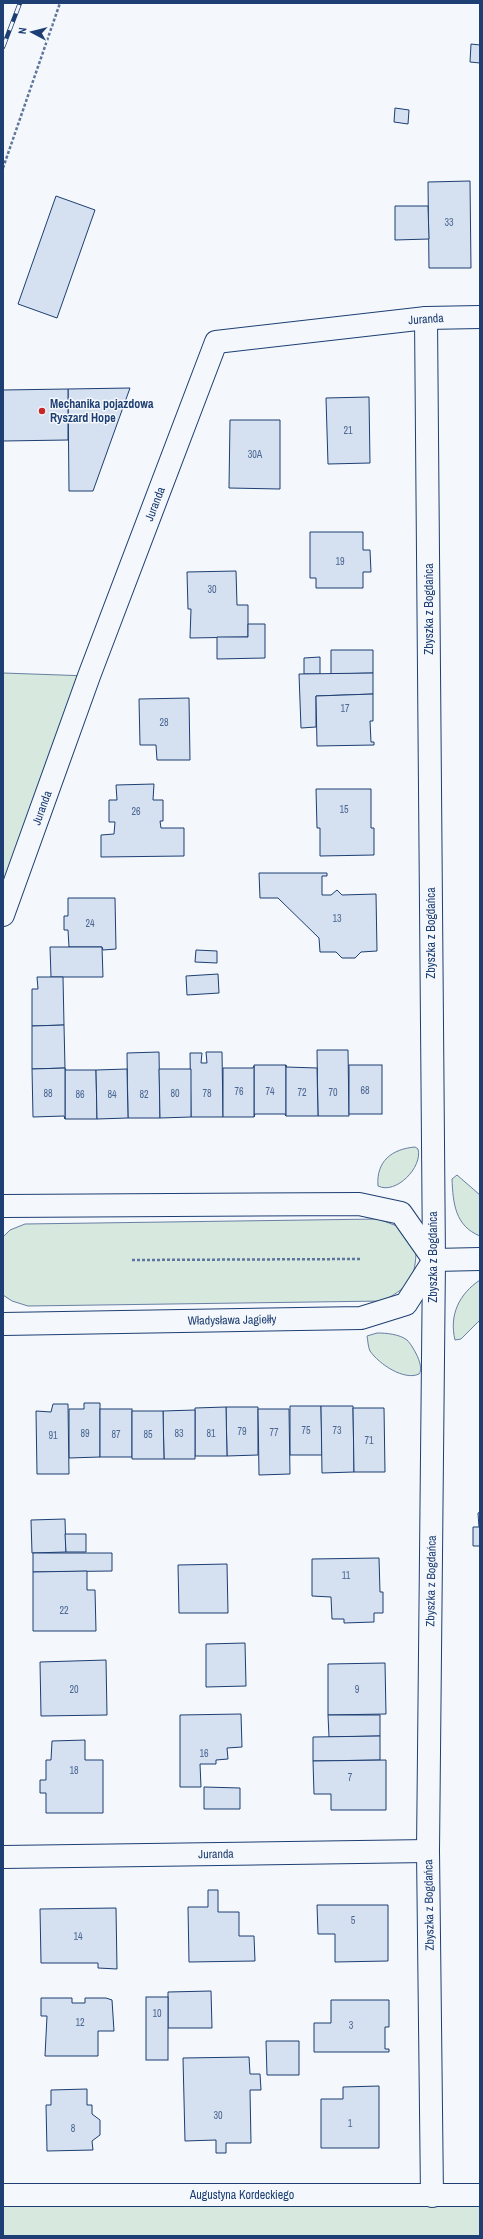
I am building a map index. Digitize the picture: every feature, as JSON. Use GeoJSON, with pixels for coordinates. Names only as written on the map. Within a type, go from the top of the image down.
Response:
{"type":"FeatureCollection","features":[{"type":"Feature","properties":{"kind":"street","name":"Juranda"},"geometry":{"type":"LineString","coordinates":[[3,916],[89,676],[216,342],[426,318],[480,317]]}},
{"type":"Feature","properties":{"kind":"street","name":"Zbyszka z Bogdańca"},"geometry":{"type":"LineString","coordinates":[[426,318],[434,1260],[428,1851],[432,2196]]}},
{"type":"Feature","properties":{"kind":"street"},"geometry":{"type":"LineString","coordinates":[[3,1206],[359,1204],[401,1213],[434,1260],[480,1259]]}},
{"type":"Feature","properties":{"kind":"street","name":"Władysława Jagiełły"},"geometry":{"type":"LineString","coordinates":[[3,1324],[361,1318],[406,1304],[434,1260]]}},
{"type":"Feature","properties":{"kind":"street","name":"Juranda"},"geometry":{"type":"LineString","coordinates":[[3,1856],[428,1851]]}},
{"type":"Feature","properties":{"kind":"street","name":"Augustyna Kordeckiego"},"geometry":{"type":"LineString","coordinates":[[3,2195],[480,2195]]}},
{"type":"Feature","properties":{"kind":"path"},"geometry":{"type":"LineString","coordinates":[[3,168],[60,3]]}},
{"type":"Feature","properties":{"kind":"path"},"geometry":{"type":"LineString","coordinates":[[132,1260],[360,1259]]}},
{"type":"Feature","properties":{"kind":"shaded area"},"geometry":{"type":"Polygon","coordinates":[[[3,673],[89,676],[3,915],[3,673]]]}},
{"type":"Feature","properties":{"kind":"shaded area"},"geometry":{"type":"Polygon","coordinates":[[[415,1147],[418,1149],[416,1164],[407,1178],[393,1187],[385,1188],[378,1186],[380,1170],[387,1158],[399,1150],[415,1147]]]}},
{"type":"Feature","properties":{"kind":"shaded area"},"geometry":{"type":"Polygon","coordinates":[[[457,1175],[480,1195],[480,1236],[465,1226],[457,1213],[453,1197],[452,1179],[457,1175]]]}},
{"type":"Feature","properties":{"kind":"shaded area"},"geometry":{"type":"Polygon","coordinates":[[[378,1219],[397,1226],[416,1253],[414,1271],[408,1283],[398,1292],[383,1301],[28,1306],[12,1301],[3,1295],[3,1237],[10,1230],[25,1224],[378,1219]]]}},
{"type":"Feature","properties":{"kind":"shaded area"},"geometry":{"type":"Polygon","coordinates":[[[480,1280],[480,1320],[461,1339],[455,1340],[453,1322],[457,1306],[466,1292],[480,1280]]]}},
{"type":"Feature","properties":{"kind":"shaded area"},"geometry":{"type":"Polygon","coordinates":[[[377,1333],[396,1335],[407,1340],[415,1352],[419,1362],[419,1374],[413,1376],[399,1373],[379,1361],[369,1349],[367,1336],[377,1333]]]}},
{"type":"Feature","properties":{"kind":"shaded area"},"geometry":{"type":"Polygon","coordinates":[[[3,2195],[480,2195],[480,2236],[3,2236],[3,2195]]]}},
{"type":"Feature","properties":{"kind":"building"},"geometry":{"type":"Polygon","coordinates":[[[471,44],[480,45],[480,63],[470,62],[471,44]]]}},
{"type":"Feature","properties":{"kind":"building"},"geometry":{"type":"Polygon","coordinates":[[[395,108],[409,110],[408,124],[394,122],[395,108]]]}},
{"type":"Feature","properties":{"kind":"building"},"geometry":{"type":"Polygon","coordinates":[[[470,181],[471,268],[429,268],[428,182],[470,181]]]}},
{"type":"Feature","properties":{"kind":"building"},"geometry":{"type":"Polygon","coordinates":[[[56,196],[95,210],[57,318],[18,304],[56,196]]]}},
{"type":"Feature","properties":{"kind":"building"},"geometry":{"type":"Polygon","coordinates":[[[395,206],[428,206],[429,239],[395,240],[395,206]]]}},
{"type":"Feature","properties":{"kind":"building"},"geometry":{"type":"Polygon","coordinates":[[[130,388],[93,491],[69,491],[68,389],[130,388]]]}},
{"type":"Feature","properties":{"kind":"building"},"geometry":{"type":"Polygon","coordinates":[[[68,389],[68,440],[3,441],[3,390],[68,389]]]}},
{"type":"Feature","properties":{"kind":"building"},"geometry":{"type":"Polygon","coordinates":[[[369,397],[370,463],[328,464],[326,398],[369,397]]]}},
{"type":"Feature","properties":{"kind":"building"},"geometry":{"type":"Polygon","coordinates":[[[230,420],[280,420],[280,489],[229,488],[230,420]]]}},
{"type":"Feature","properties":{"kind":"building"},"geometry":{"type":"Polygon","coordinates":[[[310,532],[363,532],[363,550],[370,550],[371,572],[363,572],[363,588],[316,588],[316,578],[310,578],[310,532]]]}},
{"type":"Feature","properties":{"kind":"building"},"geometry":{"type":"Polygon","coordinates":[[[236,571],[237,605],[248,605],[248,637],[190,638],[191,609],[188,609],[187,572],[236,571]]]}},
{"type":"Feature","properties":{"kind":"building"},"geometry":{"type":"Polygon","coordinates":[[[248,624],[265,624],[265,658],[217,659],[217,637],[248,637],[248,624]]]}},
{"type":"Feature","properties":{"kind":"building"},"geometry":{"type":"Polygon","coordinates":[[[331,650],[373,650],[373,673],[331,674],[331,650]]]}},
{"type":"Feature","properties":{"kind":"building"},"geometry":{"type":"Polygon","coordinates":[[[320,657],[320,674],[304,674],[304,658],[320,657]]]}},
{"type":"Feature","properties":{"kind":"building"},"geometry":{"type":"Polygon","coordinates":[[[373,673],[373,694],[316,696],[316,727],[301,728],[299,674],[373,673]]]}},
{"type":"Feature","properties":{"kind":"building"},"geometry":{"type":"Polygon","coordinates":[[[373,694],[373,721],[370,721],[371,742],[374,742],[374,745],[317,746],[316,696],[373,694]]]}},
{"type":"Feature","properties":{"kind":"building"},"geometry":{"type":"Polygon","coordinates":[[[189,698],[190,760],[157,760],[156,745],[140,745],[139,699],[189,698]]]}},
{"type":"Feature","properties":{"kind":"building"},"geometry":{"type":"Polygon","coordinates":[[[154,784],[153,800],[163,800],[163,821],[160,821],[161,828],[184,828],[184,856],[101,857],[101,835],[114,834],[115,822],[109,822],[109,800],[117,800],[116,785],[154,784]]]}},
{"type":"Feature","properties":{"kind":"building"},"geometry":{"type":"Polygon","coordinates":[[[316,789],[371,789],[371,828],[374,828],[374,855],[320,856],[320,828],[317,828],[316,789]]]}},
{"type":"Feature","properties":{"kind":"building"},"geometry":{"type":"Polygon","coordinates":[[[259,873],[327,873],[327,876],[322,876],[322,895],[331,895],[337,890],[342,895],[376,894],[377,951],[361,952],[355,958],[342,958],[336,952],[320,952],[319,938],[278,898],[260,898],[259,873]]]}},
{"type":"Feature","properties":{"kind":"building"},"geometry":{"type":"Polygon","coordinates":[[[68,898],[115,898],[116,949],[103,950],[102,947],[69,947],[68,930],[64,930],[64,916],[68,916],[68,898]]]}},
{"type":"Feature","properties":{"kind":"building"},"geometry":{"type":"Polygon","coordinates":[[[50,947],[102,947],[103,977],[51,977],[50,947]]]}},
{"type":"Feature","properties":{"kind":"building"},"geometry":{"type":"Polygon","coordinates":[[[196,950],[217,951],[217,963],[195,962],[196,950]]]}},
{"type":"Feature","properties":{"kind":"building"},"geometry":{"type":"Polygon","coordinates":[[[218,974],[219,993],[187,995],[186,976],[218,974]]]}},
{"type":"Feature","properties":{"kind":"building"},"geometry":{"type":"Polygon","coordinates":[[[37,977],[63,977],[64,1025],[32,1026],[32,989],[38,989],[37,977]]]}},
{"type":"Feature","properties":{"kind":"building"},"geometry":{"type":"Polygon","coordinates":[[[64,1025],[65,1068],[32,1069],[32,1026],[64,1025]]]}},
{"type":"Feature","properties":{"kind":"building"},"geometry":{"type":"Polygon","coordinates":[[[317,1050],[348,1050],[349,1116],[318,1116],[317,1050]]]}},
{"type":"Feature","properties":{"kind":"building"},"geometry":{"type":"Polygon","coordinates":[[[159,1052],[160,1118],[128,1118],[127,1053],[159,1052]]]}},
{"type":"Feature","properties":{"kind":"building"},"geometry":{"type":"Polygon","coordinates":[[[206,1052],[222,1052],[223,1117],[191,1117],[190,1053],[202,1053],[201,1063],[207,1063],[206,1052]]]}},
{"type":"Feature","properties":{"kind":"building"},"geometry":{"type":"Polygon","coordinates":[[[254,1065],[286,1065],[286,1116],[285,1114],[255,1114],[254,1117],[254,1065]]]}},
{"type":"Feature","properties":{"kind":"building"},"geometry":{"type":"Polygon","coordinates":[[[349,1065],[382,1065],[382,1114],[349,1114],[349,1065]]]}},
{"type":"Feature","properties":{"kind":"building"},"geometry":{"type":"Polygon","coordinates":[[[254,1066],[254,1117],[223,1117],[223,1068],[253,1068],[254,1066]]]}},
{"type":"Feature","properties":{"kind":"building"},"geometry":{"type":"Polygon","coordinates":[[[286,1067],[317,1068],[318,1116],[286,1116],[286,1067]]]}},
{"type":"Feature","properties":{"kind":"building"},"geometry":{"type":"Polygon","coordinates":[[[65,1068],[65,1119],[64,1116],[33,1117],[32,1069],[65,1068]]]}},
{"type":"Feature","properties":{"kind":"building"},"geometry":{"type":"Polygon","coordinates":[[[127,1069],[128,1118],[97,1119],[96,1070],[127,1069]]]}},
{"type":"Feature","properties":{"kind":"building"},"geometry":{"type":"Polygon","coordinates":[[[159,1069],[191,1069],[191,1117],[160,1118],[159,1069]]]}},
{"type":"Feature","properties":{"kind":"building"},"geometry":{"type":"Polygon","coordinates":[[[65,1070],[96,1070],[97,1119],[65,1119],[65,1070]]]}},
{"type":"Feature","properties":{"kind":"building"},"geometry":{"type":"Polygon","coordinates":[[[84,1403],[100,1403],[100,1457],[69,1458],[69,1409],[84,1409],[84,1403]]]}},
{"type":"Feature","properties":{"kind":"building"},"geometry":{"type":"Polygon","coordinates":[[[53,1404],[68,1404],[69,1474],[37,1474],[36,1411],[51,1412],[53,1404]]]}},
{"type":"Feature","properties":{"kind":"building"},"geometry":{"type":"Polygon","coordinates":[[[290,1406],[321,1406],[322,1455],[290,1455],[290,1406]]]}},
{"type":"Feature","properties":{"kind":"building"},"geometry":{"type":"Polygon","coordinates":[[[321,1406],[353,1406],[354,1472],[322,1473],[321,1406]]]}},
{"type":"Feature","properties":{"kind":"building"},"geometry":{"type":"Polygon","coordinates":[[[226,1407],[258,1407],[258,1455],[227,1456],[226,1407]]]}},
{"type":"Feature","properties":{"kind":"building"},"geometry":{"type":"Polygon","coordinates":[[[226,1407],[227,1456],[195,1456],[195,1408],[226,1407]]]}},
{"type":"Feature","properties":{"kind":"building"},"geometry":{"type":"Polygon","coordinates":[[[353,1408],[384,1408],[385,1472],[354,1472],[353,1408]]]}},
{"type":"Feature","properties":{"kind":"building"},"geometry":{"type":"Polygon","coordinates":[[[100,1409],[132,1409],[132,1457],[100,1457],[100,1409]]]}},
{"type":"Feature","properties":{"kind":"building"},"geometry":{"type":"Polygon","coordinates":[[[258,1409],[289,1409],[290,1474],[259,1475],[258,1409]]]}},
{"type":"Feature","properties":{"kind":"building"},"geometry":{"type":"Polygon","coordinates":[[[195,1410],[195,1459],[164,1459],[163,1411],[195,1410]]]}},
{"type":"Feature","properties":{"kind":"building"},"geometry":{"type":"Polygon","coordinates":[[[132,1411],[163,1411],[164,1459],[132,1459],[132,1411]]]}},
{"type":"Feature","properties":{"kind":"building"},"geometry":{"type":"Polygon","coordinates":[[[480,1512],[480,1546],[473,1546],[473,1527],[479,1527],[478,1513],[480,1512]]]}},
{"type":"Feature","properties":{"kind":"building"},"geometry":{"type":"Polygon","coordinates":[[[65,1519],[66,1552],[32,1553],[31,1520],[65,1519]]]}},
{"type":"Feature","properties":{"kind":"building"},"geometry":{"type":"Polygon","coordinates":[[[65,1534],[86,1534],[86,1552],[66,1552],[65,1534]]]}},
{"type":"Feature","properties":{"kind":"building"},"geometry":{"type":"Polygon","coordinates":[[[33,1553],[112,1553],[112,1571],[33,1572],[33,1553]]]}},
{"type":"Feature","properties":{"kind":"building"},"geometry":{"type":"Polygon","coordinates":[[[379,1558],[380,1592],[383,1592],[383,1613],[374,1613],[374,1622],[344,1623],[344,1619],[332,1619],[331,1597],[312,1596],[312,1559],[379,1558]]]}},
{"type":"Feature","properties":{"kind":"building"},"geometry":{"type":"Polygon","coordinates":[[[227,1564],[228,1613],[179,1613],[178,1565],[227,1564]]]}},
{"type":"Feature","properties":{"kind":"building"},"geometry":{"type":"Polygon","coordinates":[[[87,1571],[87,1590],[95,1590],[96,1631],[33,1631],[33,1572],[87,1571]]]}},
{"type":"Feature","properties":{"kind":"building"},"geometry":{"type":"Polygon","coordinates":[[[245,1643],[246,1686],[206,1687],[206,1644],[245,1643]]]}},
{"type":"Feature","properties":{"kind":"building"},"geometry":{"type":"Polygon","coordinates":[[[106,1660],[107,1715],[41,1716],[40,1662],[106,1660]]]}},
{"type":"Feature","properties":{"kind":"building"},"geometry":{"type":"Polygon","coordinates":[[[385,1663],[386,1714],[328,1715],[328,1664],[385,1663]]]}},
{"type":"Feature","properties":{"kind":"building"},"geometry":{"type":"Polygon","coordinates":[[[241,1714],[242,1747],[227,1748],[228,1759],[216,1760],[216,1764],[200,1764],[201,1787],[180,1787],[180,1715],[241,1714]]]}},
{"type":"Feature","properties":{"kind":"building"},"geometry":{"type":"Polygon","coordinates":[[[328,1715],[380,1715],[380,1736],[329,1737],[328,1715]]]}},
{"type":"Feature","properties":{"kind":"building"},"geometry":{"type":"Polygon","coordinates":[[[380,1736],[380,1760],[313,1761],[313,1737],[380,1736]]]}},
{"type":"Feature","properties":{"kind":"building"},"geometry":{"type":"Polygon","coordinates":[[[85,1740],[85,1760],[103,1760],[103,1813],[46,1813],[46,1793],[40,1793],[40,1780],[46,1780],[46,1760],[51,1760],[52,1741],[85,1740]]]}},
{"type":"Feature","properties":{"kind":"building"},"geometry":{"type":"Polygon","coordinates":[[[386,1760],[386,1810],[331,1810],[331,1794],[314,1794],[313,1761],[386,1760]]]}},
{"type":"Feature","properties":{"kind":"building"},"geometry":{"type":"Polygon","coordinates":[[[204,1787],[240,1788],[240,1809],[204,1809],[204,1787]]]}},
{"type":"Feature","properties":{"kind":"building"},"geometry":{"type":"Polygon","coordinates":[[[208,1890],[218,1890],[218,1912],[239,1912],[239,1936],[254,1936],[255,1961],[189,1962],[188,1907],[208,1907],[208,1890]]]}},
{"type":"Feature","properties":{"kind":"building"},"geometry":{"type":"Polygon","coordinates":[[[317,1905],[388,1905],[388,1961],[335,1962],[335,1934],[318,1934],[317,1905]]]}},
{"type":"Feature","properties":{"kind":"building"},"geometry":{"type":"Polygon","coordinates":[[[116,1908],[117,1969],[98,1968],[98,1963],[41,1963],[40,1909],[116,1908]]]}},
{"type":"Feature","properties":{"kind":"building"},"geometry":{"type":"Polygon","coordinates":[[[211,1991],[212,2028],[168,2028],[168,1992],[211,1991]]]}},
{"type":"Feature","properties":{"kind":"building"},"geometry":{"type":"Polygon","coordinates":[[[146,1997],[168,1997],[168,2060],[146,2060],[146,1997]]]}},
{"type":"Feature","properties":{"kind":"building"},"geometry":{"type":"Polygon","coordinates":[[[41,1998],[72,1998],[72,2003],[85,2003],[85,1998],[106,1998],[112,2000],[114,2031],[98,2031],[98,2056],[45,2056],[47,2016],[41,2016],[41,1998]]]}},
{"type":"Feature","properties":{"kind":"building"},"geometry":{"type":"Polygon","coordinates":[[[331,2000],[389,2000],[389,2027],[385,2027],[385,2049],[389,2049],[389,2052],[314,2052],[314,2023],[331,2023],[331,2000]]]}},
{"type":"Feature","properties":{"kind":"building"},"geometry":{"type":"Polygon","coordinates":[[[266,2041],[299,2041],[299,2075],[267,2075],[266,2041]]]}},
{"type":"Feature","properties":{"kind":"building"},"geometry":{"type":"Polygon","coordinates":[[[249,2057],[250,2074],[260,2074],[261,2090],[250,2090],[251,2143],[226,2143],[226,2153],[216,2153],[216,2140],[185,2141],[183,2058],[249,2057]]]}},
{"type":"Feature","properties":{"kind":"building"},"geometry":{"type":"Polygon","coordinates":[[[379,2086],[379,2148],[321,2148],[321,2099],[343,2099],[343,2087],[379,2086]]]}},
{"type":"Feature","properties":{"kind":"building"},"geometry":{"type":"Polygon","coordinates":[[[87,2089],[87,2105],[92,2105],[92,2114],[100,2120],[100,2135],[92,2141],[93,2150],[47,2151],[46,2105],[51,2105],[51,2090],[87,2089]]]}},
{"type":"Feature","properties":{"kind":"railway"},"geometry":{"type":"LineString","coordinates":[[3,47],[20,3]]}},
{"type":"Feature","properties":{"kind":"place","name":"Mechanika pojazdowa Ryszard Hope"},"geometry":{"type":"Point","coordinates":[42,411]}}]}
